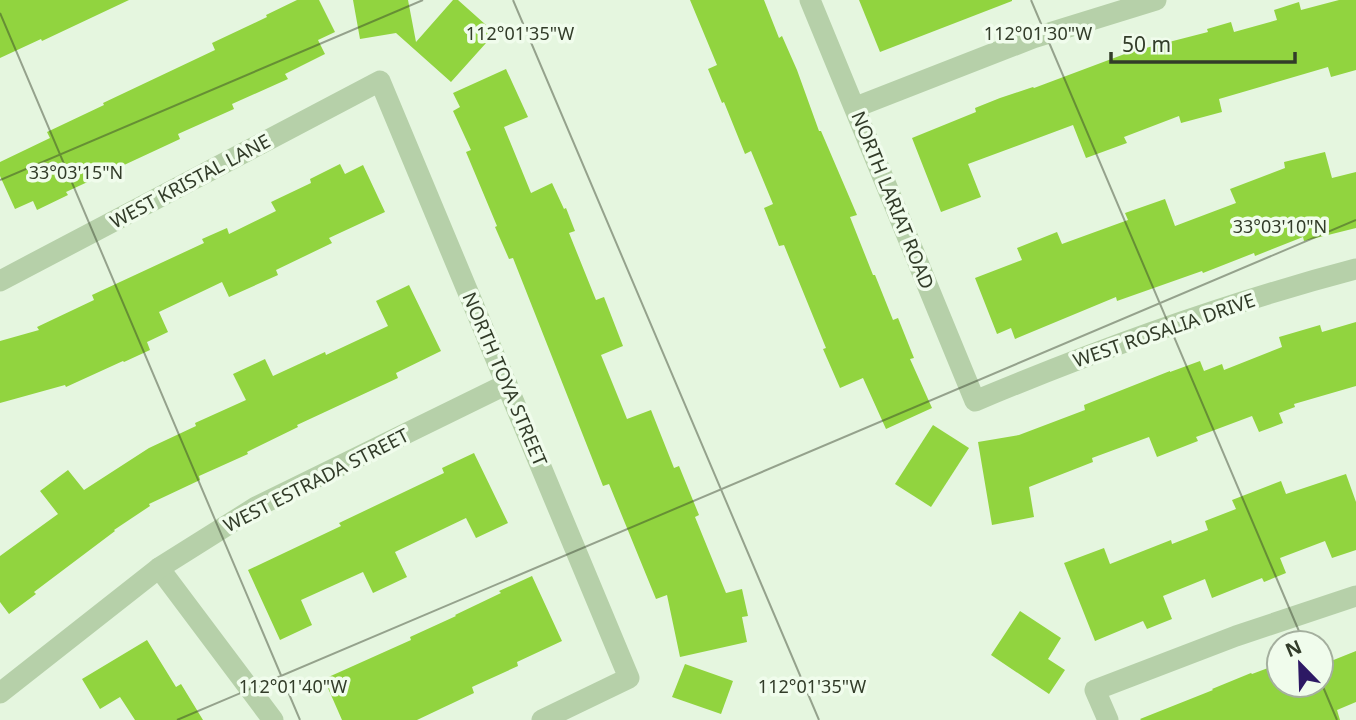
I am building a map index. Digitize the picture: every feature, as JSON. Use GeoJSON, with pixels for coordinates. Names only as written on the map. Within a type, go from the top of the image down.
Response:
{"type":"FeatureCollection","features":[{"type":"Feature","properties":{"kind":"street","name":"NORTH LARIAT ROAD"},"geometry":{"type":"LineString","coordinates":[[810,0],[975,401]]}},
{"type":"Feature","properties":{"kind":"street"},"geometry":{"type":"LineString","coordinates":[[856,107],[1033,38],[1156,0]]}},
{"type":"Feature","properties":{"kind":"street","name":"WEST KRISTAL LANE"},"geometry":{"type":"LineString","coordinates":[[0,281],[380,81]]}},
{"type":"Feature","properties":{"kind":"street","name":"NORTH TOYA STREET"},"geometry":{"type":"LineString","coordinates":[[380,81],[629,678],[542,720]]}},
{"type":"Feature","properties":{"kind":"street","name":"WEST ROSALIA DRIVE"},"geometry":{"type":"LineString","coordinates":[[975,401],[1174,324],[1356,269]]}},
{"type":"Feature","properties":{"kind":"street","name":"WEST ESTRADA STREET"},"geometry":{"type":"LineString","coordinates":[[0,693],[159,568],[256,507],[507,384]]}},
{"type":"Feature","properties":{"kind":"street"},"geometry":{"type":"LineString","coordinates":[[159,568],[273,720]]}},
{"type":"Feature","properties":{"kind":"street"},"geometry":{"type":"LineString","coordinates":[[1108,720],[1095,690],[1236,636],[1356,596]]}},
{"type":"Feature","properties":{"kind":"building"},"geometry":{"type":"Polygon","coordinates":[[[0,0],[129,0],[0,58],[0,0]]]}},
{"type":"Feature","properties":{"kind":"building"},"geometry":{"type":"Polygon","coordinates":[[[297,0],[319,0],[335,32],[318,40],[325,54],[285,74],[288,79],[232,104],[234,109],[178,134],[180,139],[66,192],[68,195],[37,210],[33,201],[15,209],[0,176],[0,162],[50,138],[47,132],[215,50],[212,43],[297,0]]]}},
{"type":"Feature","properties":{"kind":"building"},"geometry":{"type":"Polygon","coordinates":[[[353,0],[408,0],[416,42],[453,0],[458,0],[495,33],[451,82],[396,33],[360,39],[353,0]]]}},
{"type":"Feature","properties":{"kind":"building"},"geometry":{"type":"Polygon","coordinates":[[[690,0],[764,0],[779,38],[782,36],[797,70],[819,131],[857,215],[850,217],[893,320],[898,318],[914,358],[910,359],[932,408],[886,429],[863,378],[840,388],[784,245],[779,246],[764,208],[773,204],[751,151],[745,154],[708,69],[717,65],[690,0]]]}},
{"type":"Feature","properties":{"kind":"building"},"geometry":{"type":"Polygon","coordinates":[[[859,0],[1012,0],[1012,1],[880,52],[859,0]]]}},
{"type":"Feature","properties":{"kind":"building"},"geometry":{"type":"Polygon","coordinates":[[[1339,0],[1356,0],[1356,70],[1331,77],[1328,67],[1219,99],[1222,112],[1181,123],[1179,116],[1124,137],[1127,143],[1086,158],[1073,125],[968,164],[981,197],[941,212],[912,138],[976,112],[975,108],[1000,98],[1130,52],[1208,32],[1207,29],[1231,22],[1234,32],[1277,20],[1274,10],[1299,2],[1301,10],[1339,0]]]}},
{"type":"Feature","properties":{"kind":"building"},"geometry":{"type":"Polygon","coordinates":[[[506,69],[528,117],[504,127],[531,193],[552,183],[564,209],[566,208],[575,231],[569,233],[596,300],[604,297],[623,346],[601,355],[627,419],[651,410],[674,468],[679,466],[699,515],[695,517],[726,593],[742,589],[748,616],[742,617],[747,642],[680,657],[667,595],[656,599],[609,484],[603,486],[513,258],[509,259],[495,227],[497,226],[466,152],[471,150],[453,111],[460,107],[453,93],[506,69]]]}},
{"type":"Feature","properties":{"kind":"building"},"geometry":{"type":"Polygon","coordinates":[[[1325,152],[1332,178],[1356,172],[1356,228],[1304,241],[1303,237],[1255,256],[1254,253],[1117,301],[1116,297],[1015,339],[1011,328],[997,334],[975,278],[1022,260],[1017,248],[1057,232],[1062,244],[1128,220],[1125,213],[1165,199],[1175,226],[1236,203],[1230,189],[1285,168],[1284,162],[1325,152]]]}},
{"type":"Feature","properties":{"kind":"building"},"geometry":{"type":"Polygon","coordinates":[[[340,164],[345,174],[363,165],[385,212],[329,238],[332,243],[276,270],[278,275],[229,297],[222,282],[159,312],[168,332],[147,342],[150,350],[66,387],[65,385],[0,403],[0,341],[39,330],[37,327],[94,300],[92,295],[204,243],[202,239],[227,228],[229,234],[276,211],[271,202],[311,183],[310,179],[340,164]]]}},
{"type":"Feature","properties":{"kind":"building"},"geometry":{"type":"Polygon","coordinates":[[[409,285],[441,351],[396,373],[398,378],[297,425],[298,427],[247,452],[248,454],[199,476],[200,480],[149,504],[150,506],[114,530],[9,614],[0,602],[0,556],[58,514],[40,491],[68,470],[84,490],[149,448],[246,400],[233,374],[265,359],[273,376],[388,326],[376,301],[409,285]]]}},
{"type":"Feature","properties":{"kind":"building"},"geometry":{"type":"Polygon","coordinates":[[[1356,322],[1356,386],[1294,404],[1295,407],[1279,413],[1283,423],[1259,432],[1252,416],[1196,437],[1198,441],[1157,457],[1149,437],[1092,458],[1093,462],[1029,487],[1034,517],[992,525],[978,442],[1019,435],[1085,410],[1084,405],[1200,361],[1204,371],[1222,364],[1224,370],[1282,347],[1279,337],[1320,325],[1322,332],[1356,322]]]}},
{"type":"Feature","properties":{"kind":"building"},"geometry":{"type":"Polygon","coordinates":[[[933,425],[969,448],[931,507],[895,484],[933,425]]]}},
{"type":"Feature","properties":{"kind":"building"},"geometry":{"type":"Polygon","coordinates":[[[474,453],[508,523],[476,538],[466,518],[395,552],[407,577],[373,593],[363,572],[301,600],[312,625],[280,640],[248,570],[444,473],[442,468],[474,453]]]}},
{"type":"Feature","properties":{"kind":"building"},"geometry":{"type":"Polygon","coordinates":[[[1346,474],[1356,502],[1356,550],[1332,558],[1325,541],[1280,558],[1286,573],[1264,582],[1262,578],[1212,598],[1205,579],[1163,596],[1172,619],[1147,629],[1143,621],[1095,641],[1064,563],[1104,548],[1110,564],[1171,540],[1172,544],[1208,530],[1205,521],[1236,509],[1232,500],[1281,481],[1286,494],[1346,474]]]}},
{"type":"Feature","properties":{"kind":"building"},"geometry":{"type":"Polygon","coordinates":[[[532,576],[562,641],[517,662],[518,666],[472,687],[474,693],[417,720],[342,720],[324,679],[411,640],[410,637],[532,576]]]}},
{"type":"Feature","properties":{"kind":"building"},"geometry":{"type":"Polygon","coordinates":[[[1020,611],[1061,638],[1048,659],[1065,670],[1049,694],[991,655],[1020,611]]]}},
{"type":"Feature","properties":{"kind":"building"},"geometry":{"type":"Polygon","coordinates":[[[147,640],[176,687],[181,684],[203,720],[135,720],[120,697],[100,709],[82,679],[147,640]]]}},
{"type":"Feature","properties":{"kind":"building"},"geometry":{"type":"Polygon","coordinates":[[[1356,651],[1356,702],[1337,710],[1340,720],[1140,719],[1265,669],[1265,699],[1335,699],[1335,659],[1356,651]]]}},
{"type":"Feature","properties":{"kind":"building"},"geometry":{"type":"Polygon","coordinates":[[[685,664],[733,681],[721,714],[672,697],[685,664]]]}}]}
